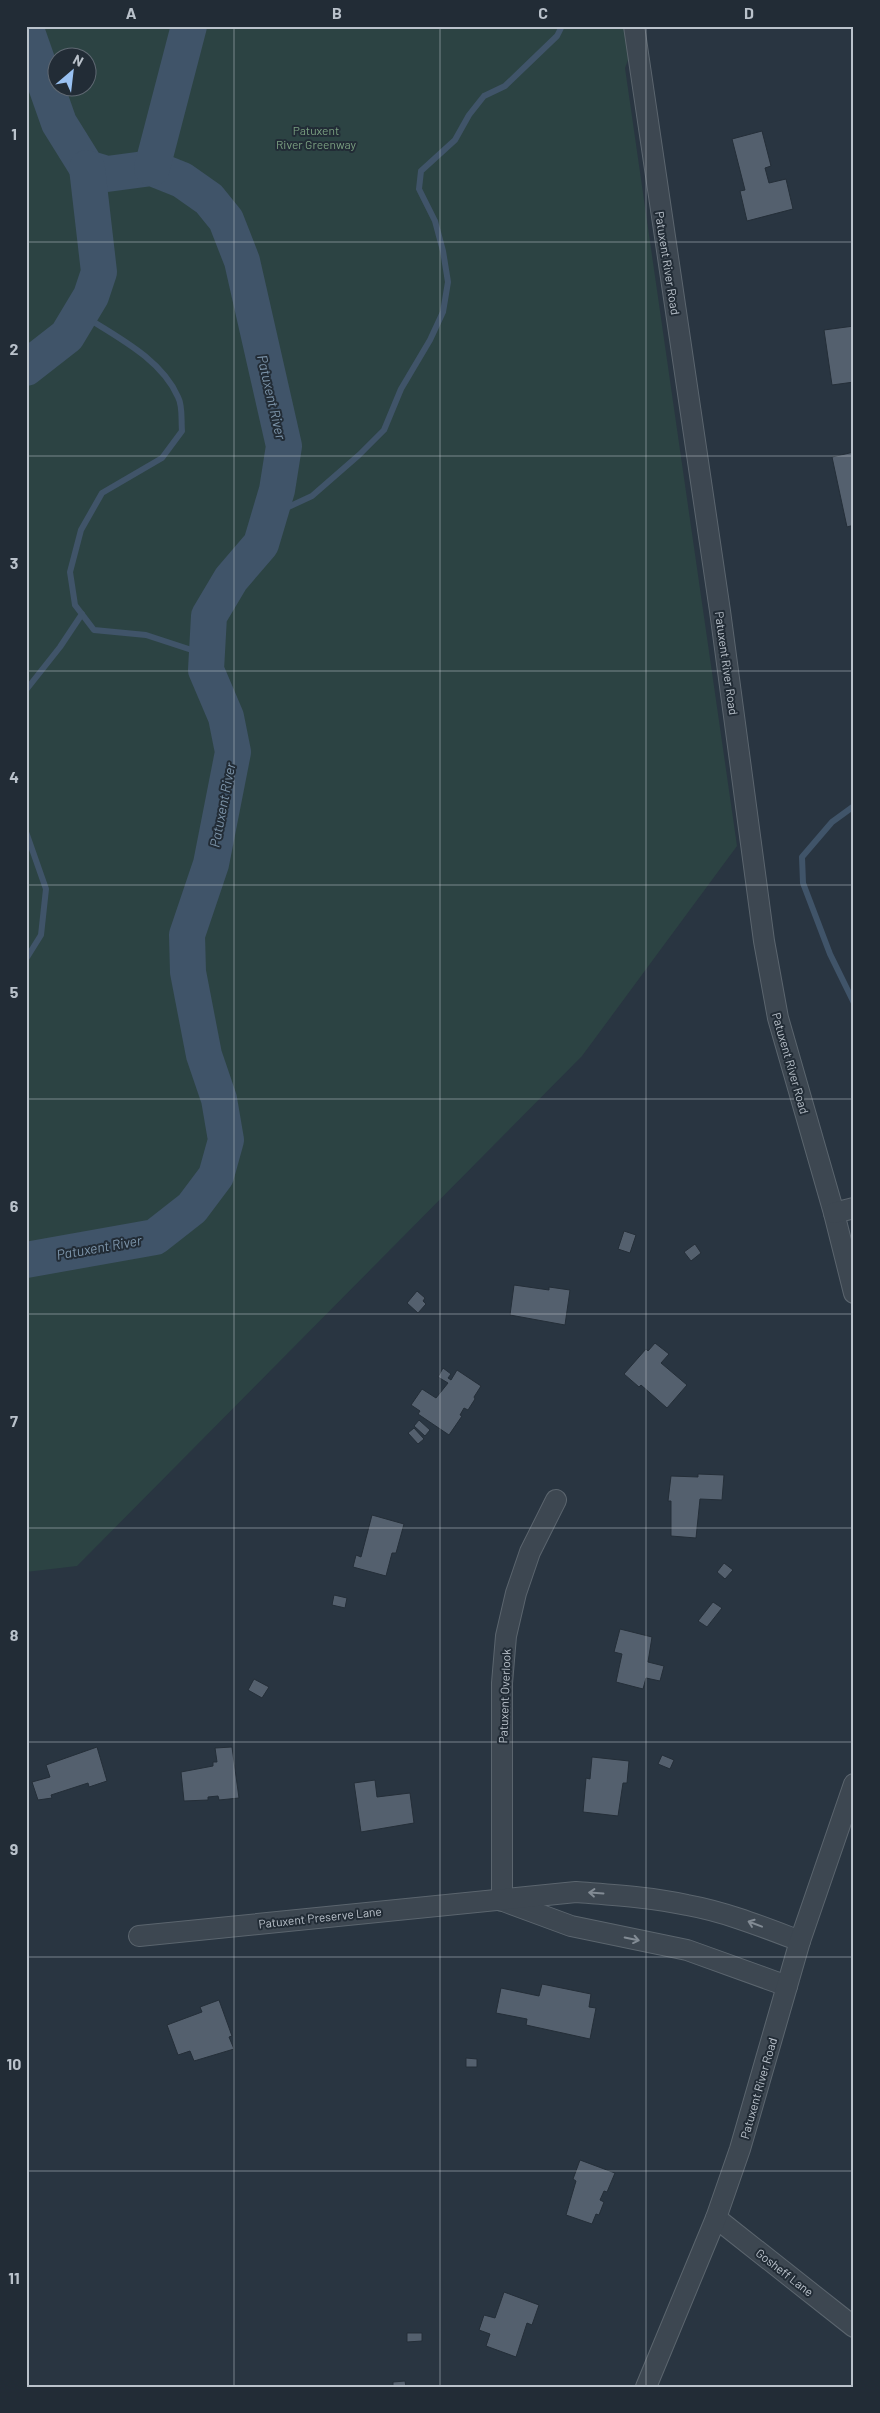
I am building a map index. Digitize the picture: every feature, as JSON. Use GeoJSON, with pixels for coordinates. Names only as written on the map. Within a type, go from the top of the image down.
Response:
{"type":"FeatureCollection","features":[{"type":"Feature","properties":{"kind":"street","name":"Patuxent River Road"},"geometry":{"type":"LineString","coordinates":[[634,26],[720,611],[764,941],[778,1018],[834,1212],[854,1293]]}},
{"type":"Feature","properties":{"kind":"street"},"geometry":{"type":"LineString","coordinates":[[834,1212],[854,1208]]}},
{"type":"Feature","properties":{"kind":"street","name":"Patuxent Overlook"},"geometry":{"type":"LineString","coordinates":[[502,1901],[502,1684],[506,1636],[516,1593],[530,1552],[556,1500]]}},
{"type":"Feature","properties":{"kind":"street","name":"Patuxent River Road"},"geometry":{"type":"LineString","coordinates":[[646,2387],[716,2218],[740,2149],[800,1941],[854,1784]]}},
{"type":"Feature","properties":{"kind":"street","name":"Patuxent Preserve Lane"},"geometry":{"type":"LineString","coordinates":[[139,1936],[400,1909],[502,1901],[576,1892],[634,1896],[688,1905],[744,1920],[800,1941]]}},
{"type":"Feature","properties":{"kind":"street","name":"Patuxent Preserve Lane"},"geometry":{"type":"LineString","coordinates":[[502,1901],[570,1926],[686,1950],[787,1986]]}},
{"type":"Feature","properties":{"kind":"street","name":"Gosheff Lane"},"geometry":{"type":"LineString","coordinates":[[716,2218],[854,2327]]}},
{"type":"Feature","properties":{"kind":"green space","name":"Patuxent River Greenway"},"geometry":{"type":"Polygon","coordinates":[[[26,26],[641,26],[625,68],[737,846],[582,1056],[77,1566],[26,1572],[26,26]]]}},
{"type":"Feature","properties":{"kind":"building"},"geometry":{"type":"Polygon","coordinates":[[[762,131],[771,166],[765,168],[769,183],[786,179],[793,209],[747,221],[740,191],[745,190],[732,139],[762,131]]]}},
{"type":"Feature","properties":{"kind":"building"},"geometry":{"type":"Polygon","coordinates":[[[854,326],[854,382],[832,385],[824,330],[854,326]]]}},
{"type":"Feature","properties":{"kind":"building"},"geometry":{"type":"Polygon","coordinates":[[[854,452],[854,525],[847,527],[832,457],[854,452]]]}},
{"type":"Feature","properties":{"kind":"building"},"geometry":{"type":"Polygon","coordinates":[[[624,1231],[636,1235],[630,1253],[618,1249],[624,1231]]]}},
{"type":"Feature","properties":{"kind":"building"},"geometry":{"type":"Polygon","coordinates":[[[695,1244],[701,1253],[691,1261],[684,1252],[695,1244]]]}},
{"type":"Feature","properties":{"kind":"building"},"geometry":{"type":"Polygon","coordinates":[[[514,1285],[549,1290],[549,1287],[570,1290],[565,1325],[510,1315],[514,1285]]]}},
{"type":"Feature","properties":{"kind":"building"},"geometry":{"type":"Polygon","coordinates":[[[417,1291],[425,1298],[423,1301],[426,1304],[418,1313],[407,1303],[417,1291]]]}},
{"type":"Feature","properties":{"kind":"building"},"geometry":{"type":"Polygon","coordinates":[[[655,1343],[669,1354],[661,1363],[687,1385],[667,1408],[641,1385],[639,1387],[624,1374],[646,1349],[648,1351],[655,1343]]]}},
{"type":"Feature","properties":{"kind":"building"},"geometry":{"type":"Polygon","coordinates":[[[443,1368],[451,1374],[448,1378],[451,1380],[457,1370],[481,1386],[468,1410],[464,1408],[460,1415],[462,1416],[449,1435],[418,1414],[420,1411],[411,1405],[422,1389],[436,1398],[448,1383],[438,1377],[443,1368]]]}},
{"type":"Feature","properties":{"kind":"building"},"geometry":{"type":"Polygon","coordinates":[[[419,1420],[430,1430],[425,1436],[414,1426],[419,1420]]]}},
{"type":"Feature","properties":{"kind":"building"},"geometry":{"type":"Polygon","coordinates":[[[414,1428],[424,1439],[418,1444],[408,1433],[414,1428]]]}},
{"type":"Feature","properties":{"kind":"building"},"geometry":{"type":"Polygon","coordinates":[[[698,1474],[724,1475],[722,1500],[700,1499],[696,1538],[671,1536],[671,1501],[668,1501],[671,1476],[698,1477],[698,1474]]]}},
{"type":"Feature","properties":{"kind":"building"},"geometry":{"type":"Polygon","coordinates":[[[372,1515],[404,1524],[396,1553],[392,1553],[386,1576],[353,1567],[356,1555],[361,1557],[372,1515]]]}},
{"type":"Feature","properties":{"kind":"building"},"geometry":{"type":"Polygon","coordinates":[[[724,1563],[733,1570],[725,1579],[717,1572],[724,1563]]]}},
{"type":"Feature","properties":{"kind":"building"},"geometry":{"type":"Polygon","coordinates":[[[334,1595],[347,1598],[345,1608],[332,1605],[334,1595]]]}},
{"type":"Feature","properties":{"kind":"building"},"geometry":{"type":"Polygon","coordinates":[[[713,1602],[722,1608],[707,1627],[698,1621],[713,1602]]]}},
{"type":"Feature","properties":{"kind":"building"},"geometry":{"type":"Polygon","coordinates":[[[620,1629],[652,1637],[648,1662],[664,1666],[660,1681],[646,1678],[643,1689],[616,1682],[622,1654],[614,1652],[620,1629]]]}},
{"type":"Feature","properties":{"kind":"building"},"geometry":{"type":"Polygon","coordinates":[[[254,1679],[269,1687],[262,1698],[248,1690],[254,1679]]]}},
{"type":"Feature","properties":{"kind":"building"},"geometry":{"type":"Polygon","coordinates":[[[97,1747],[107,1781],[89,1787],[88,1783],[51,1795],[52,1798],[38,1800],[32,1782],[50,1777],[46,1765],[97,1747]]]}},
{"type":"Feature","properties":{"kind":"building"},"geometry":{"type":"Polygon","coordinates":[[[232,1747],[239,1798],[219,1800],[218,1796],[208,1797],[208,1800],[184,1801],[181,1772],[213,1766],[213,1762],[217,1762],[215,1748],[232,1747]]]}},
{"type":"Feature","properties":{"kind":"building"},"geometry":{"type":"Polygon","coordinates":[[[662,1755],[674,1760],[670,1769],[658,1764],[662,1755]]]}},
{"type":"Feature","properties":{"kind":"building"},"geometry":{"type":"Polygon","coordinates":[[[592,1757],[629,1761],[627,1783],[623,1783],[618,1816],[583,1812],[586,1778],[590,1779],[592,1757]]]}},
{"type":"Feature","properties":{"kind":"building"},"geometry":{"type":"Polygon","coordinates":[[[375,1780],[377,1797],[410,1793],[414,1823],[361,1832],[354,1783],[375,1780]]]}},
{"type":"Feature","properties":{"kind":"building"},"geometry":{"type":"Polygon","coordinates":[[[542,1984],[591,1994],[589,2007],[596,2008],[590,2039],[526,2025],[527,2019],[496,2013],[501,1988],[539,1996],[542,1984]]]}},
{"type":"Feature","properties":{"kind":"building"},"geometry":{"type":"Polygon","coordinates":[[[219,2000],[232,2036],[229,2037],[234,2049],[194,2061],[190,2051],[178,2055],[167,2025],[202,2012],[200,2007],[219,2000]]]}},
{"type":"Feature","properties":{"kind":"building"},"geometry":{"type":"Polygon","coordinates":[[[466,2058],[477,2059],[477,2067],[466,2067],[466,2058]]]}},
{"type":"Feature","properties":{"kind":"building"},"geometry":{"type":"Polygon","coordinates":[[[580,2160],[615,2173],[607,2192],[604,2191],[600,2200],[604,2202],[599,2215],[596,2214],[592,2224],[566,2215],[576,2181],[573,2179],[580,2160]]]}},
{"type":"Feature","properties":{"kind":"building"},"geometry":{"type":"Polygon","coordinates":[[[504,2292],[539,2305],[532,2325],[527,2323],[516,2357],[486,2346],[490,2334],[479,2330],[484,2315],[495,2318],[504,2292]]]}},
{"type":"Feature","properties":{"kind":"building"},"geometry":{"type":"Polygon","coordinates":[[[407,2333],[422,2333],[422,2341],[407,2342],[407,2333]]]}},
{"type":"Feature","properties":{"kind":"building"},"geometry":{"type":"Polygon","coordinates":[[[405,2381],[406,2387],[393,2387],[393,2382],[405,2381]]]}},
{"type":"Feature","properties":{"kind":"waterway"},"geometry":{"type":"LineString","coordinates":[[152,168],[189,26]]}},
{"type":"Feature","properties":{"kind":"waterway"},"geometry":{"type":"LineString","coordinates":[[269,516],[312,496],[359,455],[384,430],[401,389],[430,340],[443,312],[448,282],[443,251],[435,221],[419,189],[421,171],[455,140],[469,115],[484,96],[505,86],[557,36],[562,26]]}},
{"type":"Feature","properties":{"kind":"waterway","name":"Patuxent River"},"geometry":{"type":"LineString","coordinates":[[26,29],[59,123],[87,168],[107,174],[152,168],[182,180],[209,199],[226,220],[242,261],[284,446],[277,490],[261,544],[231,579],[209,616],[206,670],[226,717],[233,752],[211,864],[187,935],[188,972],[204,1055],[219,1099],[226,1140],[216,1176],[192,1208],[155,1237],[26,1260]]}},
{"type":"Feature","properties":{"kind":"waterway"},"geometry":{"type":"LineString","coordinates":[[26,368],[67,336],[91,296],[99,272],[87,168]]}},
{"type":"Feature","properties":{"kind":"waterway"},"geometry":{"type":"LineString","coordinates":[[81,314],[136,349],[160,371],[170,383],[180,401],[182,431],[162,458],[102,493],[81,530],[70,572],[75,605],[94,630],[146,635],[207,655]]}},
{"type":"Feature","properties":{"kind":"waterway"},"geometry":{"type":"LineString","coordinates":[[26,690],[60,647],[82,614]]}},
{"type":"Feature","properties":{"kind":"waterway"},"geometry":{"type":"LineString","coordinates":[[854,806],[832,822],[802,857],[803,883],[830,954],[854,1003]]}},
{"type":"Feature","properties":{"kind":"waterway"},"geometry":{"type":"LineString","coordinates":[[26,832],[46,889],[41,935],[26,959]]}}]}
